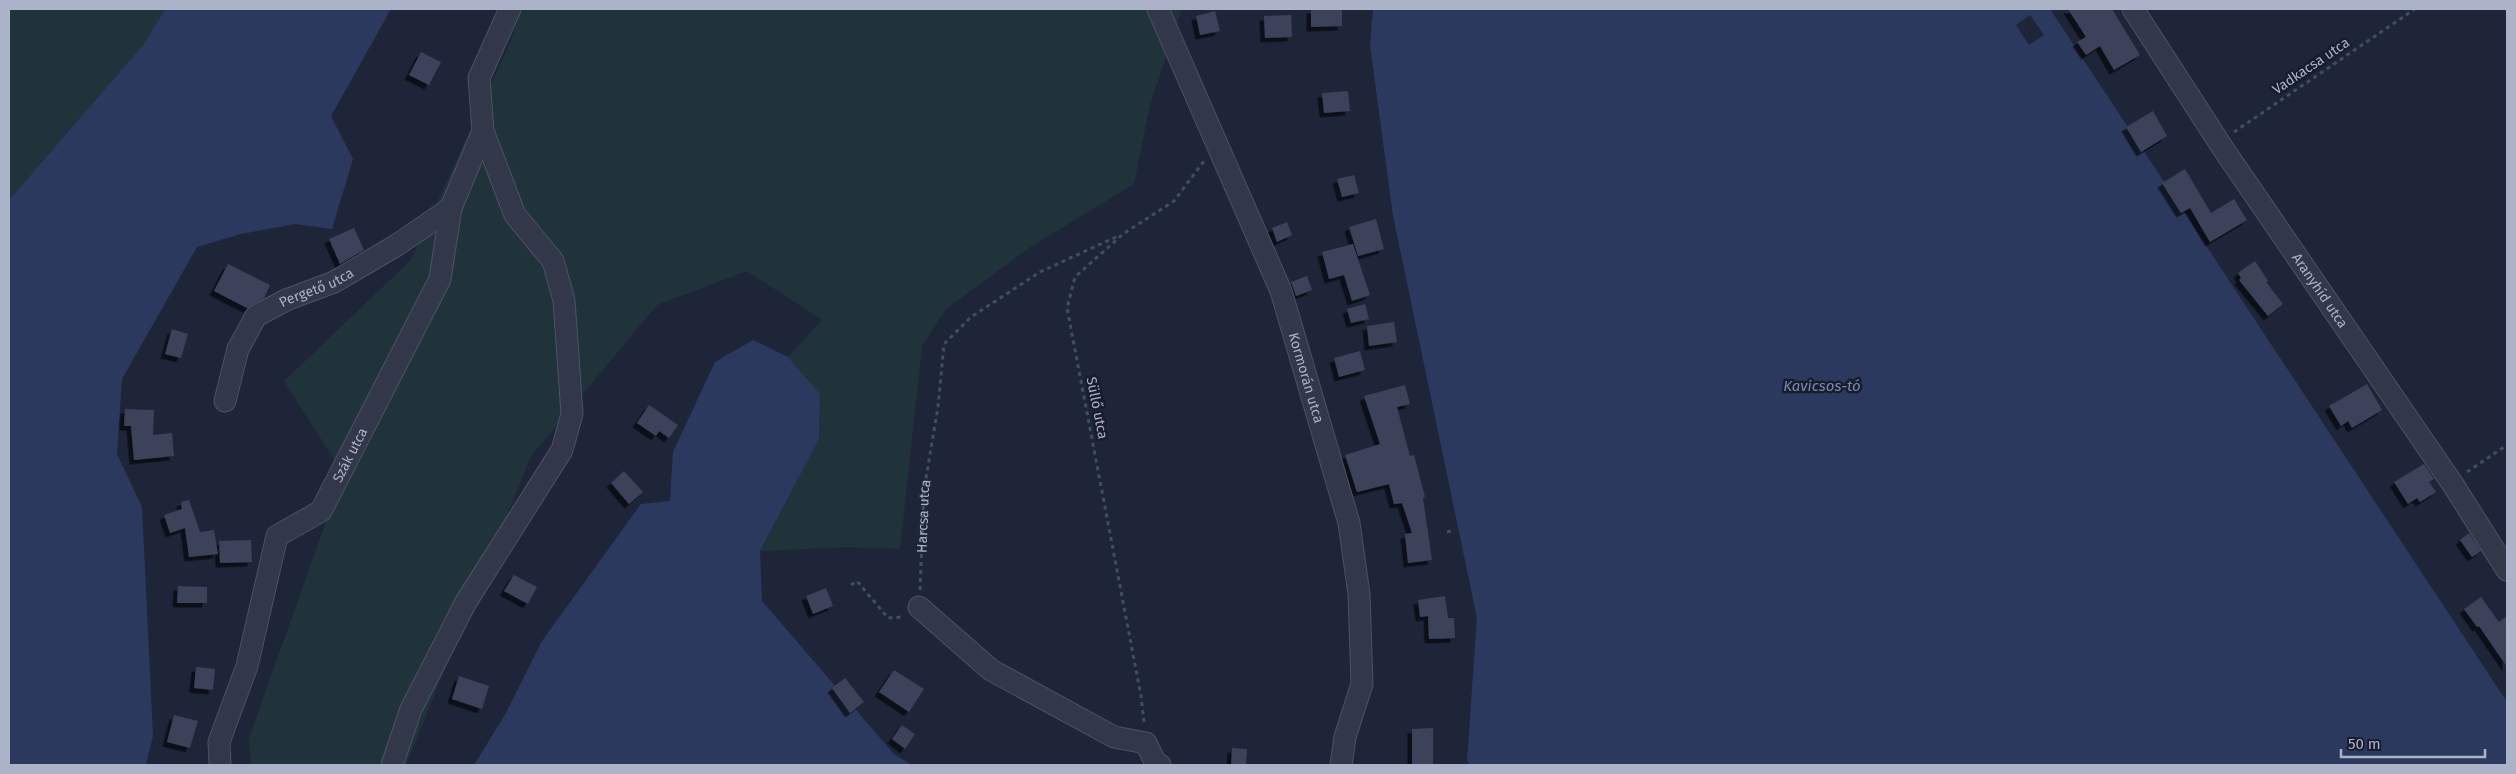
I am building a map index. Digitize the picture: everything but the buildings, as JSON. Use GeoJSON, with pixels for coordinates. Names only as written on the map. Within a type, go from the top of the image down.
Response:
{"type":"FeatureCollection","features":[{"type":"Feature","properties":{"kind":"street","name":"Szák utca"},"geometry":{"type":"LineString","coordinates":[[392,765],[411,709],[453,627],[466,602],[562,450],[572,414],[564,300],[553,261],[515,215],[483,131],[479,78],[510,9]]}},
{"type":"Feature","properties":{"kind":"street","name":"Kormorán utca"},"geometry":{"type":"LineString","coordinates":[[1158,9],[1281,291],[1349,523],[1359,594],[1362,684],[1345,737],[1341,765]]}},
{"type":"Feature","properties":{"kind":"street","name":"Aranyhíd utca"},"geometry":{"type":"LineString","coordinates":[[2133,9],[2219,142],[2452,482],[2507,570]]}},
{"type":"Feature","properties":{"kind":"street","name":"Szák utca"},"geometry":{"type":"LineString","coordinates":[[220,765],[219,742],[247,666],[277,536],[321,510],[440,280],[451,208],[483,131]]}},
{"type":"Feature","properties":{"kind":"street","name":"Pergető utca"},"geometry":{"type":"LineString","coordinates":[[225,401],[238,350],[256,316],[286,300],[334,282],[397,245],[451,208]]}},
{"type":"Feature","properties":{"kind":"street"},"geometry":{"type":"LineString","coordinates":[[919,607],[991,670],[1114,736],[1146,743],[1156,764],[1160,765]]}},
{"type":"Feature","properties":{"kind":"path","name":"Vadkacsa utca"},"geometry":{"type":"LineString","coordinates":[[2219,142],[2415,9]]}},
{"type":"Feature","properties":{"kind":"path","name":"Süllő utca"},"geometry":{"type":"LineString","coordinates":[[1146,743],[1141,696],[1067,308],[1075,277],[1123,234],[1174,201],[1205,159],[1214,135]]}},
{"type":"Feature","properties":{"kind":"path","name":"Harcsa utca"},"geometry":{"type":"LineString","coordinates":[[919,607],[924,490],[938,407],[944,344],[970,317],[1040,272],[1123,234]]}},
{"type":"Feature","properties":{"kind":"path"},"geometry":{"type":"LineString","coordinates":[[2452,482],[2507,445]]}},
{"type":"Feature","properties":{"kind":"path"},"geometry":{"type":"LineString","coordinates":[[1447,532],[1455,530]]}},
{"type":"Feature","properties":{"kind":"path"},"geometry":{"type":"LineString","coordinates":[[851,585],[857,581],[888,618],[910,617],[919,607]]}},
{"type":"Feature","properties":{"kind":"shaded area"},"geometry":{"type":"Polygon","coordinates":[[[9,9],[165,9],[144,44],[9,200],[9,9]]]}},
{"type":"Feature","properties":{"kind":"shaded area"},"geometry":{"type":"Polygon","coordinates":[[[522,9],[1182,9],[1150,105],[1134,184],[1032,246],[946,309],[922,346],[900,549],[847,547],[760,551],[819,439],[820,394],[788,357],[822,320],[747,271],[657,305],[531,456],[406,765],[251,765],[249,738],[343,474],[284,381],[411,260],[510,43],[522,9]]]}},
{"type":"Feature","properties":{"kind":"water"},"geometry":{"type":"Polygon","coordinates":[[[165,9],[391,9],[331,116],[353,159],[332,229],[295,224],[241,234],[197,247],[122,379],[117,454],[142,507],[153,736],[146,765],[9,765],[9,200],[144,44],[165,9]]]}},
{"type":"Feature","properties":{"kind":"water","name":"Kavicsos-tó"},"geometry":{"type":"Polygon","coordinates":[[[1373,9],[2050,9],[2507,702],[2507,765],[1470,765],[1467,760],[1477,618],[1393,216],[1370,45],[1373,9]]]}},
{"type":"Feature","properties":{"kind":"water"},"geometry":{"type":"Polygon","coordinates":[[[753,340],[788,357],[820,394],[819,439],[760,551],[762,601],[894,754],[912,765],[474,765],[506,713],[542,641],[641,504],[670,501],[673,452],[715,362],[753,340]]]}},
{"type":"Feature","properties":{"kind":"pier"},"geometry":{"type":"Polygon","coordinates":[[[2030,15],[2044,35],[2029,45],[2016,25],[2030,15]]]}}]}
